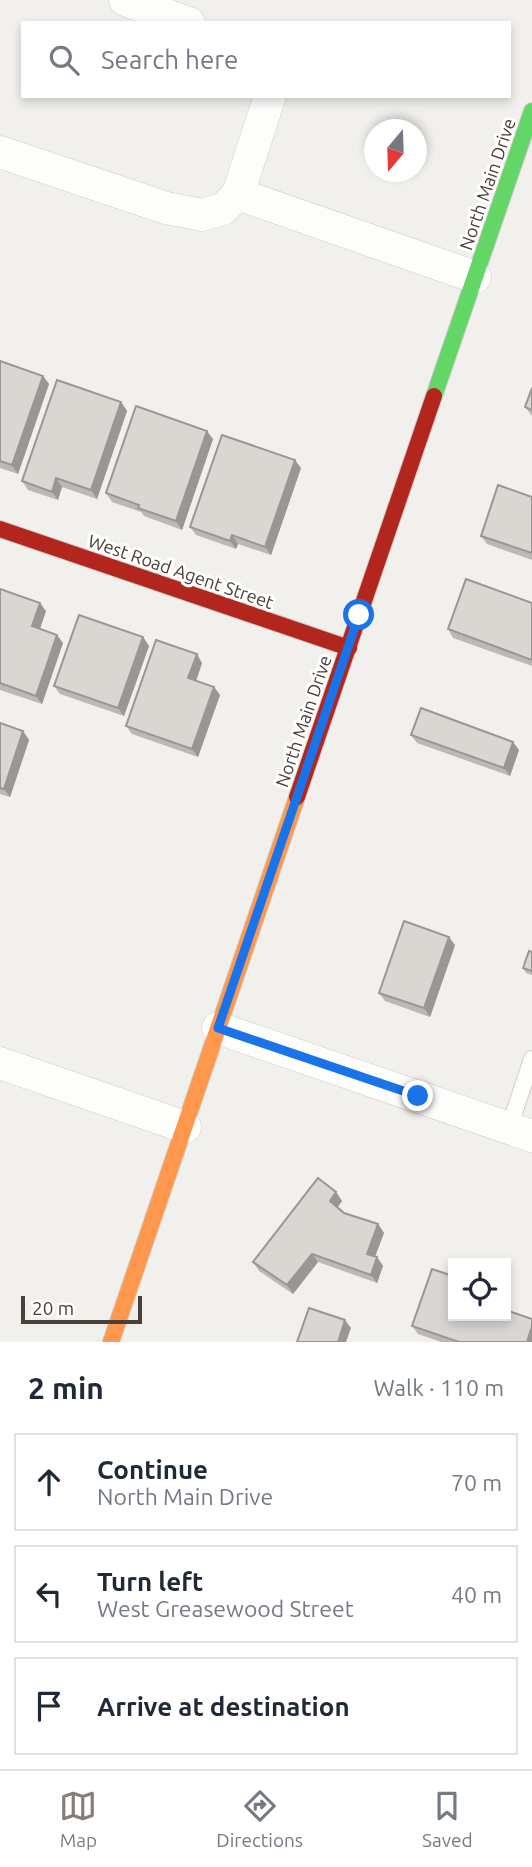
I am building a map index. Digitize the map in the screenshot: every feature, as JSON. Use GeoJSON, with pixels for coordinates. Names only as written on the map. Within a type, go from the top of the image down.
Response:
{"type":"FeatureCollection","features":[{"type":"Feature","properties":{"kind":"street"},"geometry":{"type":"LineString","coordinates":[[125,0],[183,21]]}},
{"type":"Feature","properties":{"kind":"street"},"geometry":{"type":"LineString","coordinates":[[0,152],[166,208],[202,215],[223,209],[238,194],[269,98]]}},
{"type":"Feature","properties":{"kind":"street","name":"North Main Drive"},"geometry":{"type":"LineString","coordinates":[[111,1342],[532,111]]}},
{"type":"Feature","properties":{"kind":"street"},"geometry":{"type":"LineString","coordinates":[[238,194],[475,277]]}},
{"type":"Feature","properties":{"kind":"street","name":"West Road Agent Street"},"geometry":{"type":"LineString","coordinates":[[0,529],[349,648]]}},
{"type":"Feature","properties":{"kind":"street"},"geometry":{"type":"LineString","coordinates":[[218,1028],[520,1132]]}},
{"type":"Feature","properties":{"kind":"street"},"geometry":{"type":"LineString","coordinates":[[0,1063],[185,1127]]}},
{"type":"Feature","properties":{"kind":"lane"},"geometry":{"type":"LineString","coordinates":[[520,1132],[532,1059]]}},
{"type":"Feature","properties":{"kind":"building"},"geometry":{"type":"Polygon","coordinates":[[[0,361],[43,376],[12,465],[0,461],[0,361]]]}},
{"type":"Feature","properties":{"kind":"building"},"geometry":{"type":"Polygon","coordinates":[[[57,380],[121,402],[91,490],[56,478],[52,492],[22,481],[57,380]]]}},
{"type":"Feature","properties":{"kind":"building"},"geometry":{"type":"Polygon","coordinates":[[[532,388],[532,410],[525,407],[532,388]]]}},
{"type":"Feature","properties":{"kind":"building"},"geometry":{"type":"Polygon","coordinates":[[[136,406],[207,431],[176,521],[106,493],[136,406]]]}},
{"type":"Feature","properties":{"kind":"building"},"geometry":{"type":"Polygon","coordinates":[[[222,435],[295,460],[265,547],[232,535],[230,541],[190,527],[222,435]]]}},
{"type":"Feature","properties":{"kind":"building"},"geometry":{"type":"Polygon","coordinates":[[[498,485],[532,497],[532,553],[481,536],[498,485]]]}},
{"type":"Feature","properties":{"kind":"building"},"geometry":{"type":"Polygon","coordinates":[[[466,579],[532,603],[532,660],[448,629],[466,579]]]}},
{"type":"Feature","properties":{"kind":"building"},"geometry":{"type":"Polygon","coordinates":[[[0,589],[40,603],[32,626],[57,635],[36,696],[0,683],[0,589]]]}},
{"type":"Feature","properties":{"kind":"building"},"geometry":{"type":"Polygon","coordinates":[[[79,615],[143,637],[118,708],[54,686],[79,615]]]}},
{"type":"Feature","properties":{"kind":"building"},"geometry":{"type":"Polygon","coordinates":[[[156,640],[197,654],[188,678],[214,687],[192,749],[126,726],[156,640]]]}},
{"type":"Feature","properties":{"kind":"building"},"geometry":{"type":"Polygon","coordinates":[[[421,708],[513,742],[504,768],[411,735],[421,708]]]}},
{"type":"Feature","properties":{"kind":"building"},"geometry":{"type":"Polygon","coordinates":[[[0,723],[23,731],[4,789],[0,788],[0,723]]]}},
{"type":"Feature","properties":{"kind":"building"},"geometry":{"type":"Polygon","coordinates":[[[404,921],[449,937],[424,1008],[379,993],[404,921]]]}},
{"type":"Feature","properties":{"kind":"building"},"geometry":{"type":"Polygon","coordinates":[[[529,951],[532,952],[532,971],[523,968],[529,951]]]}},
{"type":"Feature","properties":{"kind":"building"},"geometry":{"type":"Polygon","coordinates":[[[318,1178],[336,1192],[330,1201],[344,1213],[378,1224],[367,1254],[377,1257],[371,1275],[312,1254],[287,1285],[253,1262],[318,1178]]]}},
{"type":"Feature","properties":{"kind":"building"},"geometry":{"type":"Polygon","coordinates":[[[432,1269],[448,1274],[448,1321],[511,1321],[511,1312],[532,1319],[527,1342],[459,1342],[412,1326],[432,1269]]]}},
{"type":"Feature","properties":{"kind":"building"},"geometry":{"type":"Polygon","coordinates":[[[309,1308],[345,1320],[338,1342],[297,1342],[309,1308]]]}},
{"type":"Feature","properties":{"kind":"traffic: fast"},"geometry":{"type":"LineString","coordinates":[[434,396],[532,111]]}},
{"type":"Feature","properties":{"kind":"traffic: slow"},"geometry":{"type":"LineString","coordinates":[[111,1342],[297,797]]}},
{"type":"Feature","properties":{"kind":"traffic: jam"},"geometry":{"type":"LineString","coordinates":[[297,797],[434,396]]}},
{"type":"Feature","properties":{"kind":"traffic: jam"},"geometry":{"type":"LineString","coordinates":[[0,529],[349,648]]}},
{"type":"Feature","properties":{"kind":"route"},"geometry":{"type":"LineString","coordinates":[[359,615],[218,1028],[418,1096]]}}]}
